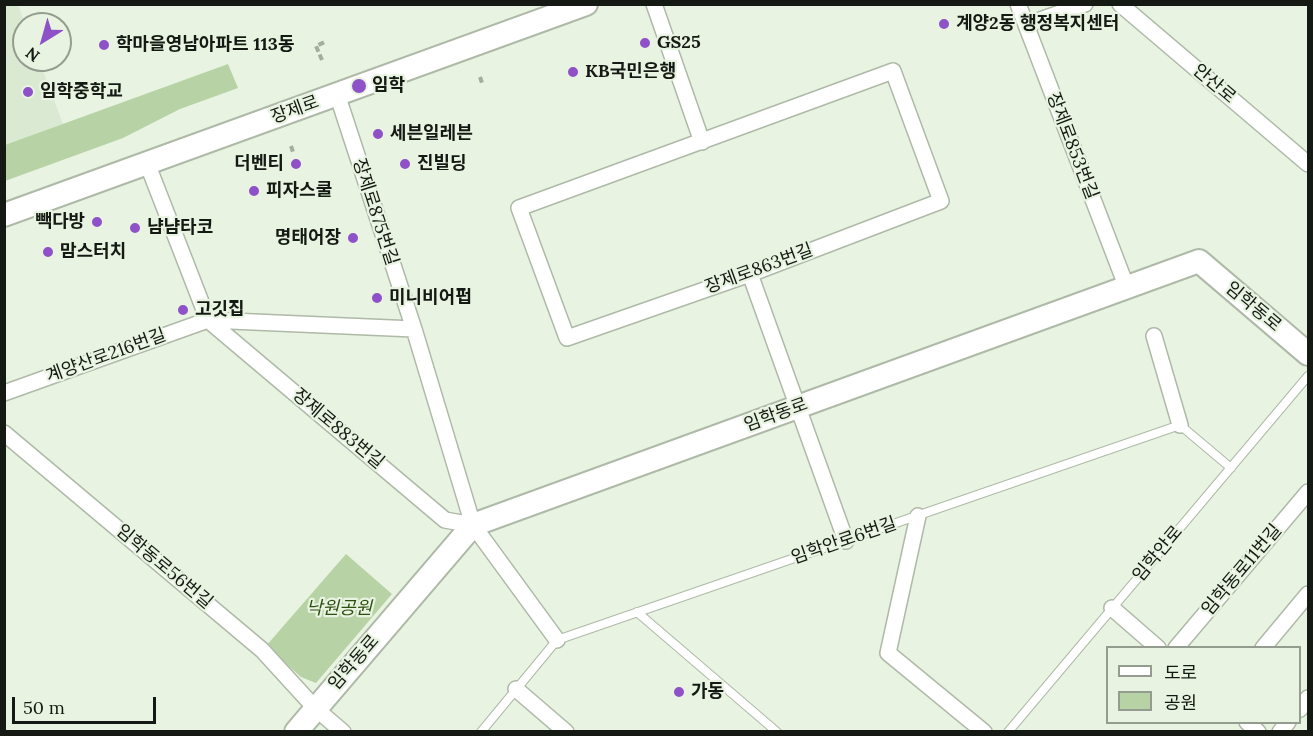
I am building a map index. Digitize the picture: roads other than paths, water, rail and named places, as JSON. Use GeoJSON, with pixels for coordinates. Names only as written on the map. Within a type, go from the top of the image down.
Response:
{"type":"FeatureCollection","features":[{"type":"Feature","properties":{"kind":"street","name":"장제로"},"geometry":{"type":"LineString","coordinates":[[4,215],[586,4]]}},
{"type":"Feature","properties":{"kind":"street"},"geometry":{"type":"LineString","coordinates":[[654,4],[702,142]]}},
{"type":"Feature","properties":{"kind":"street","name":"장제로853번길"},"geometry":{"type":"LineString","coordinates":[[1018,4],[1127,288]]}},
{"type":"Feature","properties":{"kind":"street"},"geometry":{"type":"LineString","coordinates":[[1026,25],[1085,4]]}},
{"type":"Feature","properties":{"kind":"street","name":"안산로"},"geometry":{"type":"LineString","coordinates":[[1120,4],[1308,164]]}},
{"type":"Feature","properties":{"kind":"street","name":"장제로863번길"},"geometry":{"type":"LineString","coordinates":[[892,71],[941,201],[750,274],[567,338],[519,208],[702,142],[892,71]]}},
{"type":"Feature","properties":{"kind":"street","name":"장제로875번길"},"geometry":{"type":"LineString","coordinates":[[337,94],[414,329],[473,525],[557,640]]}},
{"type":"Feature","properties":{"kind":"street","name":"장제로883번길"},"geometry":{"type":"LineString","coordinates":[[147,163],[208,320],[445,520],[473,525]]}},
{"type":"Feature","properties":{"kind":"street","name":"임학동로"},"geometry":{"type":"LineString","coordinates":[[296,732],[473,525],[1199,261],[1308,354]]}},
{"type":"Feature","properties":{"kind":"street"},"geometry":{"type":"LineString","coordinates":[[750,274],[846,541]]}},
{"type":"Feature","properties":{"kind":"street"},"geometry":{"type":"LineString","coordinates":[[208,320],[414,329]]}},
{"type":"Feature","properties":{"kind":"street","name":"계양산로216번길"},"geometry":{"type":"LineString","coordinates":[[4,393],[208,320]]}},
{"type":"Feature","properties":{"kind":"street"},"geometry":{"type":"LineString","coordinates":[[1154,336],[1180,426]]}},
{"type":"Feature","properties":{"kind":"street","name":"임학동로56번길"},"geometry":{"type":"LineString","coordinates":[[4,433],[262,650],[315,708],[343,732]]}},
{"type":"Feature","properties":{"kind":"street","name":"임학동로11번길"},"geometry":{"type":"LineString","coordinates":[[1178,646],[1308,492]]}},
{"type":"Feature","properties":{"kind":"street"},"geometry":{"type":"LineString","coordinates":[[918,516],[888,653],[984,732]]}},
{"type":"Feature","properties":{"kind":"street"},"geometry":{"type":"LineString","coordinates":[[1265,646],[1308,594]]}},
{"type":"Feature","properties":{"kind":"street"},"geometry":{"type":"LineString","coordinates":[[1112,608],[1156,646]]}},
{"type":"Feature","properties":{"kind":"street"},"geometry":{"type":"LineString","coordinates":[[516,689],[566,732]]}},
{"type":"Feature","properties":{"kind":"lane","name":"임학안로"},"geometry":{"type":"LineString","coordinates":[[1008,732],[1308,376]]}},
{"type":"Feature","properties":{"kind":"lane"},"geometry":{"type":"LineString","coordinates":[[1180,426],[1231,468]]}},
{"type":"Feature","properties":{"kind":"lane","name":"임학안로6번길"},"geometry":{"type":"LineString","coordinates":[[557,640],[1180,426]]}},
{"type":"Feature","properties":{"kind":"lane"},"geometry":{"type":"LineString","coordinates":[[637,612],[777,732]]}},
{"type":"Feature","properties":{"kind":"lane"},"geometry":{"type":"LineString","coordinates":[[481,732],[557,640]]}},
{"type":"Feature","properties":{"kind":"place","name":"계양2동 행정복지센터"},"geometry":{"type":"Point","coordinates":[944,24]}},
{"type":"Feature","properties":{"kind":"place","name":"GS25"},"geometry":{"type":"Point","coordinates":[645,43]}},
{"type":"Feature","properties":{"kind":"place","name":"학마을영남아파트 113동"},"geometry":{"type":"Point","coordinates":[104,45]}},
{"type":"Feature","properties":{"kind":"place","name":"KB국민은행"},"geometry":{"type":"Point","coordinates":[573,72]}},
{"type":"Feature","properties":{"kind":"place","name":"임학"},"geometry":{"type":"Point","coordinates":[359,86]}},
{"type":"Feature","properties":{"kind":"place","name":"임학중학교"},"geometry":{"type":"Point","coordinates":[28,92]}},
{"type":"Feature","properties":{"kind":"place","name":"세븐일레븐"},"geometry":{"type":"Point","coordinates":[378,134]}},
{"type":"Feature","properties":{"kind":"place","name":"더벤티"},"geometry":{"type":"Point","coordinates":[296,164]}},
{"type":"Feature","properties":{"kind":"place","name":"진빌딩"},"geometry":{"type":"Point","coordinates":[405,164]}},
{"type":"Feature","properties":{"kind":"place","name":"피자스쿨"},"geometry":{"type":"Point","coordinates":[254,191]}},
{"type":"Feature","properties":{"kind":"place","name":"빽다방"},"geometry":{"type":"Point","coordinates":[97,222]}},
{"type":"Feature","properties":{"kind":"place","name":"냠냠타코"},"geometry":{"type":"Point","coordinates":[135,228]}},
{"type":"Feature","properties":{"kind":"place","name":"명태어장"},"geometry":{"type":"Point","coordinates":[353,238]}},
{"type":"Feature","properties":{"kind":"place","name":"맘스터치"},"geometry":{"type":"Point","coordinates":[48,252]}},
{"type":"Feature","properties":{"kind":"place","name":"미니비어펍"},"geometry":{"type":"Point","coordinates":[377,298]}},
{"type":"Feature","properties":{"kind":"place","name":"고깃집"},"geometry":{"type":"Point","coordinates":[183,310]}},
{"type":"Feature","properties":{"kind":"place","name":"가동"},"geometry":{"type":"Point","coordinates":[679,692]}},
{"type":"Feature","properties":{"kind":"park label","name":"낙원공원"},"geometry":{"type":"Point","coordinates":[339,609]}}]}
